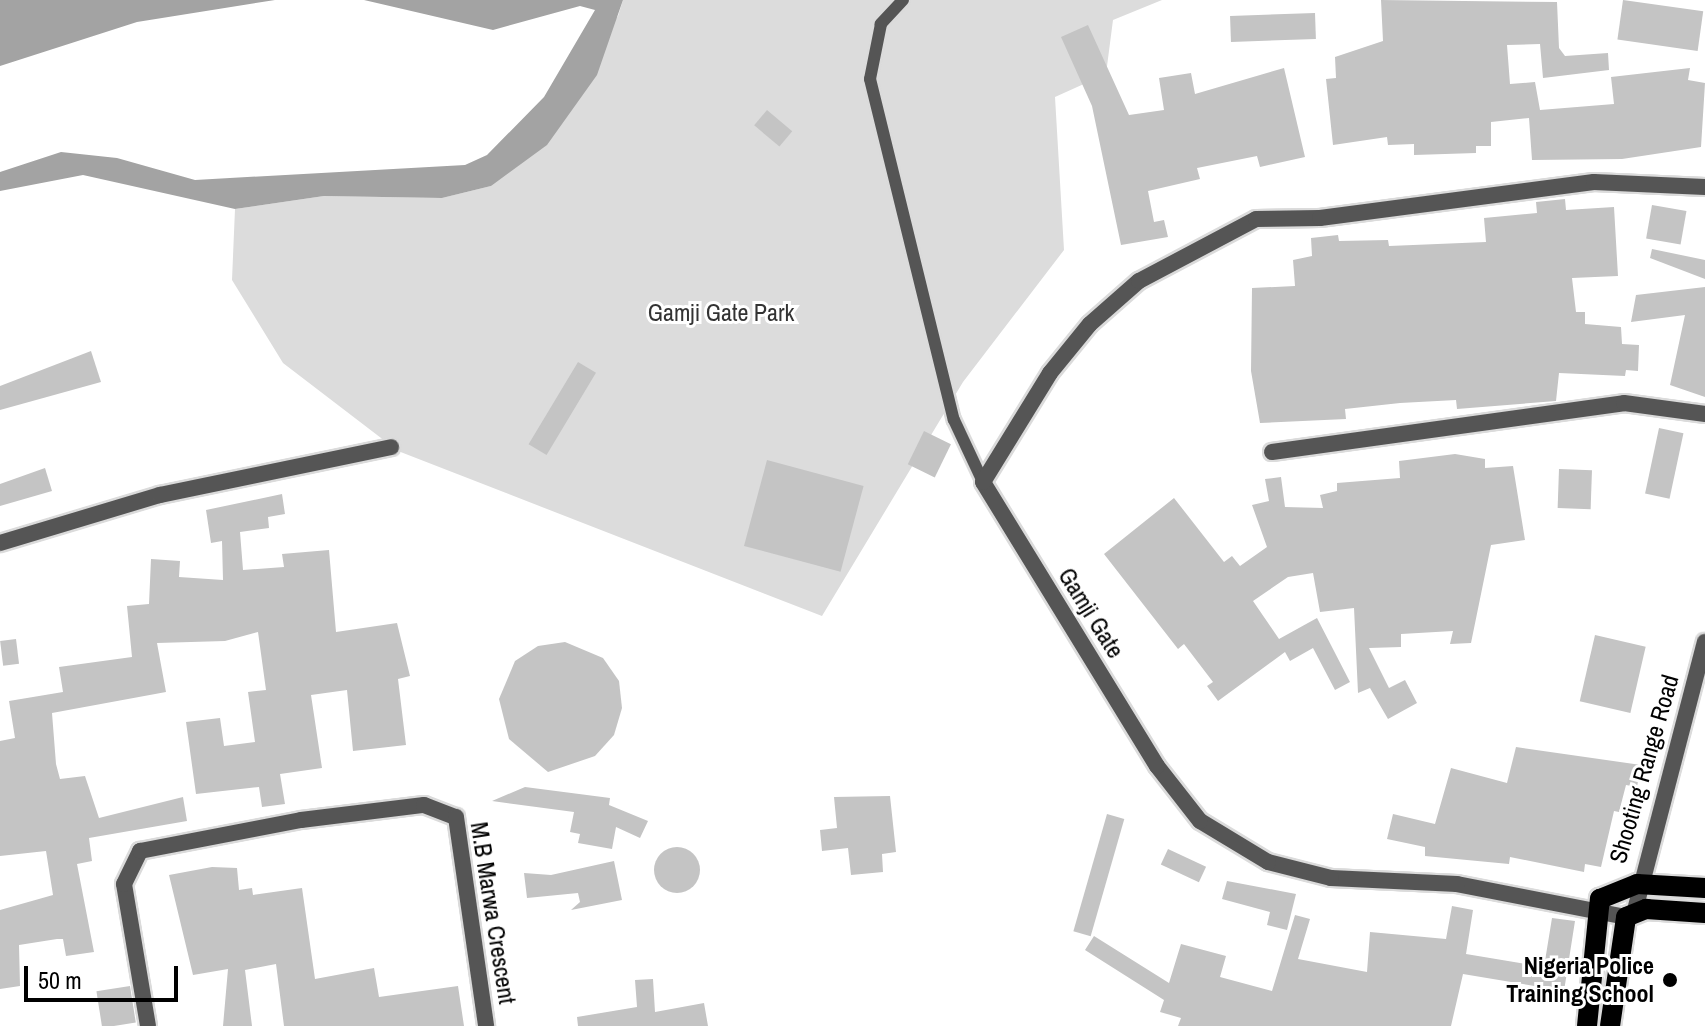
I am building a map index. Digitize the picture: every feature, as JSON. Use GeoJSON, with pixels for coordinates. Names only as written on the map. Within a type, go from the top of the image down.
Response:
{"type":"FeatureCollection","features":[{"type":"Feature","properties":{"kind":"main road"},"geometry":{"type":"LineString","coordinates":[[1587,1026],[1595,912],[1608,892],[1637,884],[1705,888]]}},
{"type":"Feature","properties":{"kind":"main road"},"geometry":{"type":"LineString","coordinates":[[1610,1026],[1635,912],[1705,913]]}},
{"type":"Feature","properties":{"kind":"street"},"geometry":{"type":"LineString","coordinates":[[983,482],[1050,373],[1090,324],[1139,281],[1256,219],[1320,218],[1594,182],[1705,187]]}},
{"type":"Feature","properties":{"kind":"street"},"geometry":{"type":"LineString","coordinates":[[1272,452],[1624,403],[1705,414]]}},
{"type":"Feature","properties":{"kind":"street"},"geometry":{"type":"LineString","coordinates":[[0,543],[160,495],[391,447]]}},
{"type":"Feature","properties":{"kind":"street","name":"Gamji Gate"},"geometry":{"type":"LineString","coordinates":[[983,482],[1157,766],[1200,821],[1268,862],[1331,878],[1457,884],[1595,912],[1635,912]]}},
{"type":"Feature","properties":{"kind":"street","name":"Shooting Range Road"},"geometry":{"type":"LineString","coordinates":[[1635,912],[1637,884],[1705,642]]}},
{"type":"Feature","properties":{"kind":"street","name":"M.B Marwa Crescent"},"geometry":{"type":"LineString","coordinates":[[148,1026],[124,884],[127,867],[140,851],[301,820],[424,805],[449,809],[456,817],[486,1026]]}},
{"type":"Feature","properties":{"kind":"lane","name":"Gamji Gate"},"geometry":{"type":"LineString","coordinates":[[903,0],[881,24],[870,79],[954,420],[983,482]]}},
{"type":"Feature","properties":{"kind":"green space","name":"Gamji Gate Park"},"geometry":{"type":"Polygon","coordinates":[[[623,0],[1162,0],[1113,20],[1106,74],[1055,97],[1064,250],[963,382],[822,616],[398,451],[283,363],[232,280],[235,209],[324,196],[442,198],[491,186],[618,16],[623,0]]]}},
{"type":"Feature","properties":{"kind":"shaded area"},"geometry":{"type":"Polygon","coordinates":[[[0,0],[275,0],[137,22],[0,66],[0,0]]]}},
{"type":"Feature","properties":{"kind":"shaded area"},"geometry":{"type":"Polygon","coordinates":[[[364,0],[623,0],[597,75],[547,145],[491,186],[442,198],[324,196],[235,209],[83,175],[0,191],[0,172],[61,152],[117,158],[195,180],[465,165],[487,155],[544,97],[595,10],[580,6],[493,30],[364,0]]]}},
{"type":"Feature","properties":{"kind":"building"},"geometry":{"type":"Polygon","coordinates":[[[1381,0],[1557,2],[1559,48],[1565,56],[1608,53],[1609,70],[1543,78],[1540,44],[1507,45],[1510,84],[1535,82],[1540,110],[1614,104],[1611,77],[1690,68],[1688,80],[1705,83],[1701,147],[1622,159],[1532,160],[1529,118],[1491,122],[1491,146],[1476,146],[1476,153],[1414,155],[1414,144],[1388,145],[1387,137],[1333,145],[1326,79],[1336,78],[1335,57],[1383,41],[1381,0]]]}},
{"type":"Feature","properties":{"kind":"building"},"geometry":{"type":"Polygon","coordinates":[[[1623,0],[1703,11],[1698,51],[1617,40],[1623,0]]]}},
{"type":"Feature","properties":{"kind":"building"},"geometry":{"type":"Polygon","coordinates":[[[1315,13],[1316,39],[1231,42],[1230,16],[1315,13]]]}},
{"type":"Feature","properties":{"kind":"building"},"geometry":{"type":"Polygon","coordinates":[[[1088,25],[1129,115],[1164,110],[1159,78],[1191,73],[1195,94],[1284,68],[1305,157],[1260,167],[1257,156],[1197,168],[1200,179],[1148,191],[1154,222],[1164,220],[1168,237],[1121,245],[1092,106],[1061,37],[1088,25]]]}},
{"type":"Feature","properties":{"kind":"building"},"geometry":{"type":"Polygon","coordinates":[[[767,110],[792,131],[779,147],[754,125],[767,110]]]}},
{"type":"Feature","properties":{"kind":"building"},"geometry":{"type":"Polygon","coordinates":[[[1565,199],[1566,210],[1614,207],[1618,276],[1572,278],[1576,312],[1585,312],[1585,324],[1621,327],[1622,344],[1639,345],[1638,371],[1626,370],[1625,376],[1559,373],[1556,401],[1457,409],[1456,400],[1400,403],[1345,409],[1346,419],[1260,423],[1251,371],[1252,288],[1295,286],[1293,260],[1312,256],[1311,238],[1338,235],[1339,241],[1388,240],[1389,246],[1486,242],[1484,218],[1537,213],[1536,202],[1565,199]]]}},
{"type":"Feature","properties":{"kind":"building"},"geometry":{"type":"Polygon","coordinates":[[[1652,205],[1686,211],[1681,245],[1646,238],[1652,205]]]}},
{"type":"Feature","properties":{"kind":"building"},"geometry":{"type":"Polygon","coordinates":[[[1652,249],[1705,260],[1705,279],[1650,258],[1652,249]]]}},
{"type":"Feature","properties":{"kind":"building"},"geometry":{"type":"Polygon","coordinates":[[[1705,287],[1705,397],[1670,385],[1685,315],[1631,322],[1636,295],[1705,287]]]}},
{"type":"Feature","properties":{"kind":"building"},"geometry":{"type":"Polygon","coordinates":[[[91,351],[101,382],[0,410],[0,386],[91,351]]]}},
{"type":"Feature","properties":{"kind":"building"},"geometry":{"type":"Polygon","coordinates":[[[578,362],[596,373],[547,455],[529,444],[578,362]]]}},
{"type":"Feature","properties":{"kind":"building"},"geometry":{"type":"Polygon","coordinates":[[[1659,428],[1683,433],[1670,499],[1645,494],[1659,428]]]}},
{"type":"Feature","properties":{"kind":"building"},"geometry":{"type":"Polygon","coordinates":[[[924,431],[951,444],[935,477],[908,464],[924,431]]]}},
{"type":"Feature","properties":{"kind":"building"},"geometry":{"type":"Polygon","coordinates":[[[1455,454],[1485,459],[1485,468],[1513,466],[1525,540],[1491,545],[1471,643],[1450,644],[1453,631],[1401,634],[1401,647],[1369,648],[1389,688],[1405,680],[1417,703],[1388,719],[1370,688],[1358,693],[1354,608],[1320,612],[1313,573],[1288,577],[1253,601],[1279,639],[1317,618],[1350,682],[1335,690],[1313,648],[1290,661],[1285,652],[1218,701],[1207,686],[1213,682],[1184,644],[1178,649],[1104,554],[1174,498],[1224,562],[1232,556],[1240,566],[1267,547],[1252,505],[1269,501],[1265,479],[1281,477],[1285,507],[1323,508],[1320,495],[1337,491],[1337,483],[1400,478],[1399,461],[1455,454]]]}},
{"type":"Feature","properties":{"kind":"building"},"geometry":{"type":"Polygon","coordinates":[[[767,460],[864,486],[841,572],[744,546],[767,460]]]}},
{"type":"Feature","properties":{"kind":"building"},"geometry":{"type":"Polygon","coordinates":[[[45,468],[52,491],[0,506],[0,484],[45,468]]]}},
{"type":"Feature","properties":{"kind":"building"},"geometry":{"type":"Polygon","coordinates":[[[1559,469],[1592,470],[1591,509],[1558,508],[1559,469]]]}},
{"type":"Feature","properties":{"kind":"building"},"geometry":{"type":"Polygon","coordinates":[[[282,494],[285,514],[268,517],[269,528],[240,532],[243,570],[284,567],[282,554],[329,550],[336,632],[397,623],[410,676],[398,679],[406,745],[353,751],[347,690],[311,695],[322,768],[280,774],[285,804],[262,807],[259,787],[196,794],[186,722],[220,718],[224,746],[255,742],[248,692],[266,690],[258,632],[225,641],[157,643],[166,692],[52,713],[56,764],[60,779],[85,776],[99,818],[183,797],[187,821],[89,838],[92,861],[77,864],[94,952],[66,956],[63,939],[19,945],[20,986],[0,989],[0,910],[53,895],[46,851],[0,856],[0,741],[15,738],[9,701],[63,692],[59,667],[132,657],[127,606],[149,604],[151,559],[180,561],[179,577],[223,580],[222,541],[211,543],[206,510],[282,494]]]}},
{"type":"Feature","properties":{"kind":"building"},"geometry":{"type":"Polygon","coordinates":[[[1595,635],[1646,647],[1630,713],[1580,701],[1595,635]]]}},
{"type":"Feature","properties":{"kind":"building"},"geometry":{"type":"Polygon","coordinates":[[[16,639],[19,664],[3,666],[0,641],[16,639]]]}},
{"type":"Feature","properties":{"kind":"building"},"geometry":{"type":"Polygon","coordinates":[[[565,642],[603,658],[619,681],[622,708],[614,735],[595,756],[548,772],[509,739],[499,699],[515,661],[538,646],[565,642]]]}},
{"type":"Feature","properties":{"kind":"building"},"geometry":{"type":"Polygon","coordinates":[[[1516,747],[1641,765],[1637,787],[1626,785],[1619,812],[1614,811],[1601,867],[1585,864],[1584,872],[1510,857],[1509,864],[1425,856],[1425,847],[1387,839],[1393,814],[1435,824],[1451,768],[1507,783],[1516,747]]]}},
{"type":"Feature","properties":{"kind":"building"},"geometry":{"type":"Polygon","coordinates":[[[525,787],[610,798],[609,805],[648,821],[640,838],[616,827],[612,849],[578,843],[580,834],[570,832],[574,812],[492,801],[525,787]]]}},
{"type":"Feature","properties":{"kind":"building"},"geometry":{"type":"Polygon","coordinates":[[[890,796],[896,852],[882,854],[883,872],[851,875],[848,848],[822,851],[820,830],[837,828],[834,797],[890,796]]]}},
{"type":"Feature","properties":{"kind":"building"},"geometry":{"type":"Polygon","coordinates":[[[1107,814],[1124,819],[1091,936],[1073,931],[1107,814]]]}},
{"type":"Feature","properties":{"kind":"building"},"geometry":{"type":"Polygon","coordinates":[[[677,847],[693,854],[700,870],[693,886],[677,893],[661,886],[654,870],[661,854],[677,847]]]}},
{"type":"Feature","properties":{"kind":"building"},"geometry":{"type":"Polygon","coordinates":[[[1168,849],[1206,867],[1199,882],[1161,864],[1168,849]]]}},
{"type":"Feature","properties":{"kind":"building"},"geometry":{"type":"Polygon","coordinates":[[[614,861],[622,900],[571,910],[580,902],[578,893],[527,898],[524,873],[551,875],[614,861]]]}},
{"type":"Feature","properties":{"kind":"building"},"geometry":{"type":"Polygon","coordinates":[[[212,867],[237,868],[239,890],[252,888],[253,895],[302,888],[315,979],[374,968],[379,997],[458,986],[464,1026],[284,1026],[276,964],[245,970],[252,1026],[223,1026],[228,969],[193,975],[169,875],[212,867]]]}},
{"type":"Feature","properties":{"kind":"building"},"geometry":{"type":"Polygon","coordinates":[[[1227,881],[1296,894],[1287,930],[1267,925],[1270,912],[1222,899],[1227,881]]]}},
{"type":"Feature","properties":{"kind":"building"},"geometry":{"type":"Polygon","coordinates":[[[1452,906],[1473,910],[1466,954],[1544,967],[1552,918],[1575,921],[1564,991],[1463,974],[1451,1026],[1178,1026],[1181,1018],[1160,1012],[1164,1000],[1085,950],[1094,936],[1169,983],[1181,944],[1226,956],[1220,977],[1272,991],[1295,915],[1310,919],[1298,959],[1367,972],[1370,932],[1446,939],[1452,906]]]}},
{"type":"Feature","properties":{"kind":"building"},"geometry":{"type":"Polygon","coordinates":[[[653,979],[655,1012],[704,1003],[708,1026],[578,1026],[577,1017],[637,1007],[635,980],[653,979]]]}},
{"type":"Feature","properties":{"kind":"building"},"geometry":{"type":"Polygon","coordinates":[[[130,986],[136,1023],[102,1026],[96,991],[130,986]]]}},
{"type":"Feature","properties":{"kind":"place","name":"Nigeria Police Training School"},"geometry":{"type":"Point","coordinates":[1670,980]}}]}
